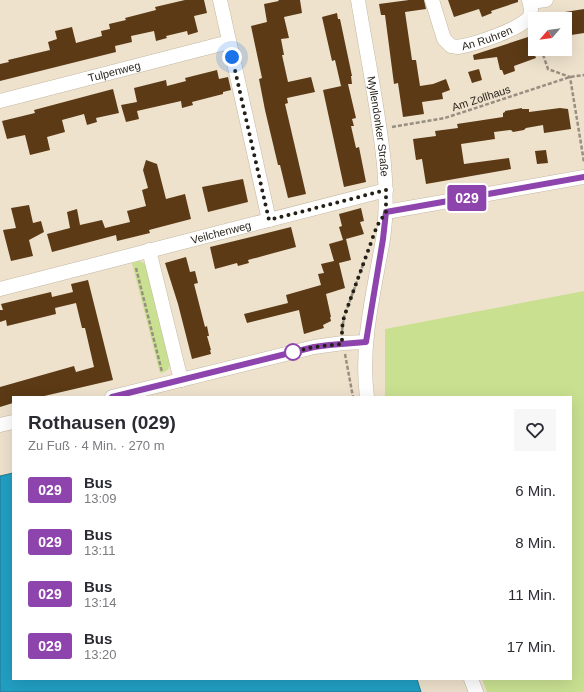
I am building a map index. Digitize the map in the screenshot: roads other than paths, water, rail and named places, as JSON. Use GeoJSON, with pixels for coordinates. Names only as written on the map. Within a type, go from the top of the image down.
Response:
{"type":"FeatureCollection","features":[{"type":"Feature","properties":{"kind":"street"},"geometry":{"type":"LineString","coordinates":[[220,0],[269,220]]}},
{"type":"Feature","properties":{"kind":"street","name":"Myllendonker Straße"},"geometry":{"type":"LineString","coordinates":[[360,0],[380,129],[386,190],[386,212],[383,239],[366,342],[366,396]]}},
{"type":"Feature","properties":{"kind":"street","name":"An Ruhren"},"geometry":{"type":"LineString","coordinates":[[432,0],[444,39],[451,46],[458,47],[511,30],[530,16],[529,1],[546,0]]}},
{"type":"Feature","properties":{"kind":"street","name":"Tulpenweg"},"geometry":{"type":"LineString","coordinates":[[0,100],[229,42]]}},
{"type":"Feature","properties":{"kind":"street"},"geometry":{"type":"LineString","coordinates":[[386,212],[584,177]]}},
{"type":"Feature","properties":{"kind":"street","name":"Veilchenweg"},"geometry":{"type":"LineString","coordinates":[[0,289],[386,190]]}},
{"type":"Feature","properties":{"kind":"street"},"geometry":{"type":"LineString","coordinates":[[149,250],[181,380]]}},
{"type":"Feature","properties":{"kind":"street"},"geometry":{"type":"LineString","coordinates":[[116,396],[314,347],[366,342]]}},
{"type":"Feature","properties":{"kind":"street"},"geometry":{"type":"LineString","coordinates":[[0,425],[12,422]]}},
{"type":"Feature","properties":{"kind":"street"},"geometry":{"type":"LineString","coordinates":[[470,680],[476,692]]}},
{"type":"Feature","properties":{"kind":"water"},"geometry":{"type":"Polygon","coordinates":[[[12,473],[12,680],[417,680],[421,692],[0,692],[0,476],[12,473]]]}}]}
